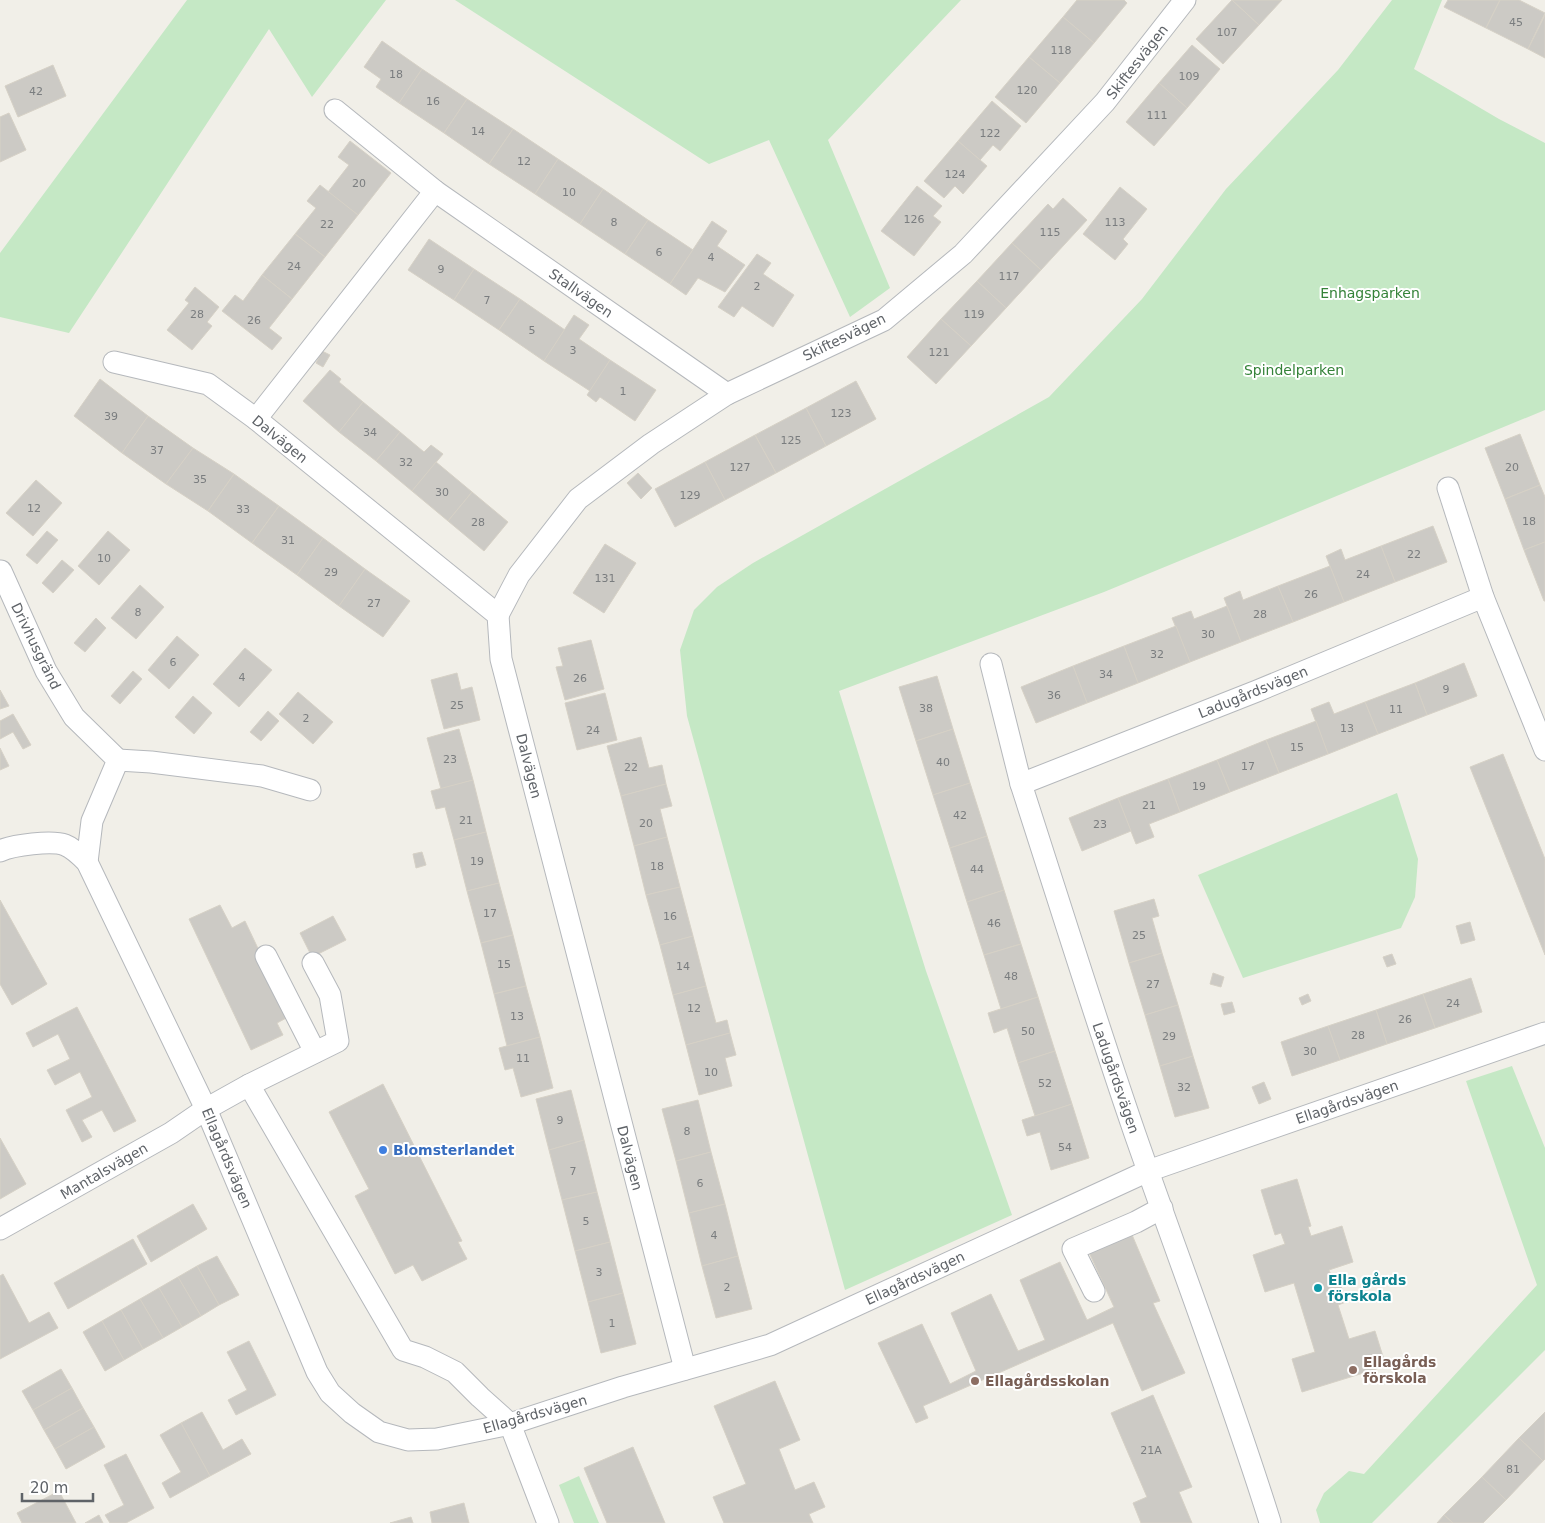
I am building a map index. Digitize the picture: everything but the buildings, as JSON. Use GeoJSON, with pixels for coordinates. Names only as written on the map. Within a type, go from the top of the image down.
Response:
{"type":"FeatureCollection","features":[{"type":"Feature","properties":{"kind":"street","name":"Skiftesvägen"},"geometry":{"type":"LineString","coordinates":[[498,615],[519,575],[578,499],[651,444],[727,394],[884,320],[963,254],[1106,102],[1185,0]]}},
{"type":"Feature","properties":{"kind":"street","name":"Stallvägen"},"geometry":{"type":"LineString","coordinates":[[335,110],[435,191],[727,394]]}},
{"type":"Feature","properties":{"kind":"street"},"geometry":{"type":"LineString","coordinates":[[256,419],[435,191]]}},
{"type":"Feature","properties":{"kind":"street","name":"Dalvägen"},"geometry":{"type":"LineString","coordinates":[[114,362],[208,384],[256,419],[498,615],[504,668],[685,1369]]}},
{"type":"Feature","properties":{"kind":"street"},"geometry":{"type":"LineString","coordinates":[[1448,488],[1483,597],[1545,750]]}},
{"type":"Feature","properties":{"kind":"street","name":"Drivhusgränd"},"geometry":{"type":"LineString","coordinates":[[1,571],[46,671],[74,717],[118,760]]}},
{"type":"Feature","properties":{"kind":"street","name":"Ladugårdsvägen"},"geometry":{"type":"LineString","coordinates":[[1021,784],[1257,691],[1483,597]]}},
{"type":"Feature","properties":{"kind":"street","name":"Ladugårdsvägen"},"geometry":{"type":"LineString","coordinates":[[991,664],[1021,784],[1098,1024],[1148,1171]]}},
{"type":"Feature","properties":{"kind":"street"},"geometry":{"type":"LineString","coordinates":[[87,862],[92,822],[118,760],[151,762],[262,776],[310,790]]}},
{"type":"Feature","properties":{"kind":"street","name":"Ellagårdsvägen"},"geometry":{"type":"LineString","coordinates":[[0,851],[7,848],[36,844],[65,845],[87,862],[206,1109],[317,1372],[330,1393],[352,1413],[379,1432],[408,1440],[437,1439],[510,1424],[770,1344],[1148,1171],[1545,1033]]}},
{"type":"Feature","properties":{"kind":"street"},"geometry":{"type":"LineString","coordinates":[[266,956],[315,1052]]}},
{"type":"Feature","properties":{"kind":"street","name":"Mantalsvägen"},"geometry":{"type":"LineString","coordinates":[[0,1229],[171,1133],[206,1109],[249,1085],[338,1041],[330,995],[313,962]]}},
{"type":"Feature","properties":{"kind":"street"},"geometry":{"type":"LineString","coordinates":[[249,1085],[403,1350],[425,1357],[455,1372],[510,1424],[548,1523]]}},
{"type":"Feature","properties":{"kind":"street"},"geometry":{"type":"LineString","coordinates":[[1148,1171],[1242,1432],[1270,1522]]}},
{"type":"Feature","properties":{"kind":"street"},"geometry":{"type":"LineString","coordinates":[[1094,1291],[1073,1249],[1136,1222],[1162,1208]]}},
{"type":"Feature","properties":{"kind":"green space"},"geometry":{"type":"Polygon","coordinates":[[[187,0],[386,0],[312,97],[269,29],[69,333],[0,317],[0,253],[187,0]]]}},
{"type":"Feature","properties":{"kind":"green space"},"geometry":{"type":"Polygon","coordinates":[[[455,0],[961,0],[828,140],[890,288],[850,317],[769,140],[709,164],[455,0]]]}},
{"type":"Feature","properties":{"kind":"green space","name":"Enhagsparken"},"geometry":{"type":"Polygon","coordinates":[[[1392,0],[1442,0],[1414,69],[1499,119],[1545,143],[1545,410],[1104,592],[839,691],[926,971],[1012,1215],[845,1290],[687,716],[680,650],[694,610],[717,587],[753,563],[1049,397],[1142,299],[1226,189],[1338,70],[1392,0]]]}},
{"type":"Feature","properties":{"kind":"green space"},"geometry":{"type":"Polygon","coordinates":[[[1397,793],[1418,859],[1415,897],[1401,928],[1243,978],[1198,875],[1397,793]]]}},
{"type":"Feature","properties":{"kind":"green space"},"geometry":{"type":"Polygon","coordinates":[[[1512,1066],[1545,1148],[1545,1350],[1372,1523],[1320,1523],[1316,1510],[1324,1493],[1349,1471],[1364,1474],[1537,1285],[1466,1081],[1512,1066]]]}},
{"type":"Feature","properties":{"kind":"green space"},"geometry":{"type":"Polygon","coordinates":[[[579,1476],[599,1523],[574,1523],[559,1485],[579,1476]]]}},
{"type":"Feature","properties":{"kind":"place","name":"Blomsterlandet"},"geometry":{"type":"Point","coordinates":[383,1150]}},
{"type":"Feature","properties":{"kind":"place","name":"Ella gårds förskola"},"geometry":{"type":"Point","coordinates":[1318,1288]}},
{"type":"Feature","properties":{"kind":"place","name":"Ellagårds förskola"},"geometry":{"type":"Point","coordinates":[1353,1370]}},
{"type":"Feature","properties":{"kind":"place","name":"Ellagårdsskolan"},"geometry":{"type":"Point","coordinates":[975,1381]}},
{"type":"Feature","properties":{"kind":"park label","name":"Spindelparken"},"geometry":{"type":"Point","coordinates":[1294,370]}}]}
